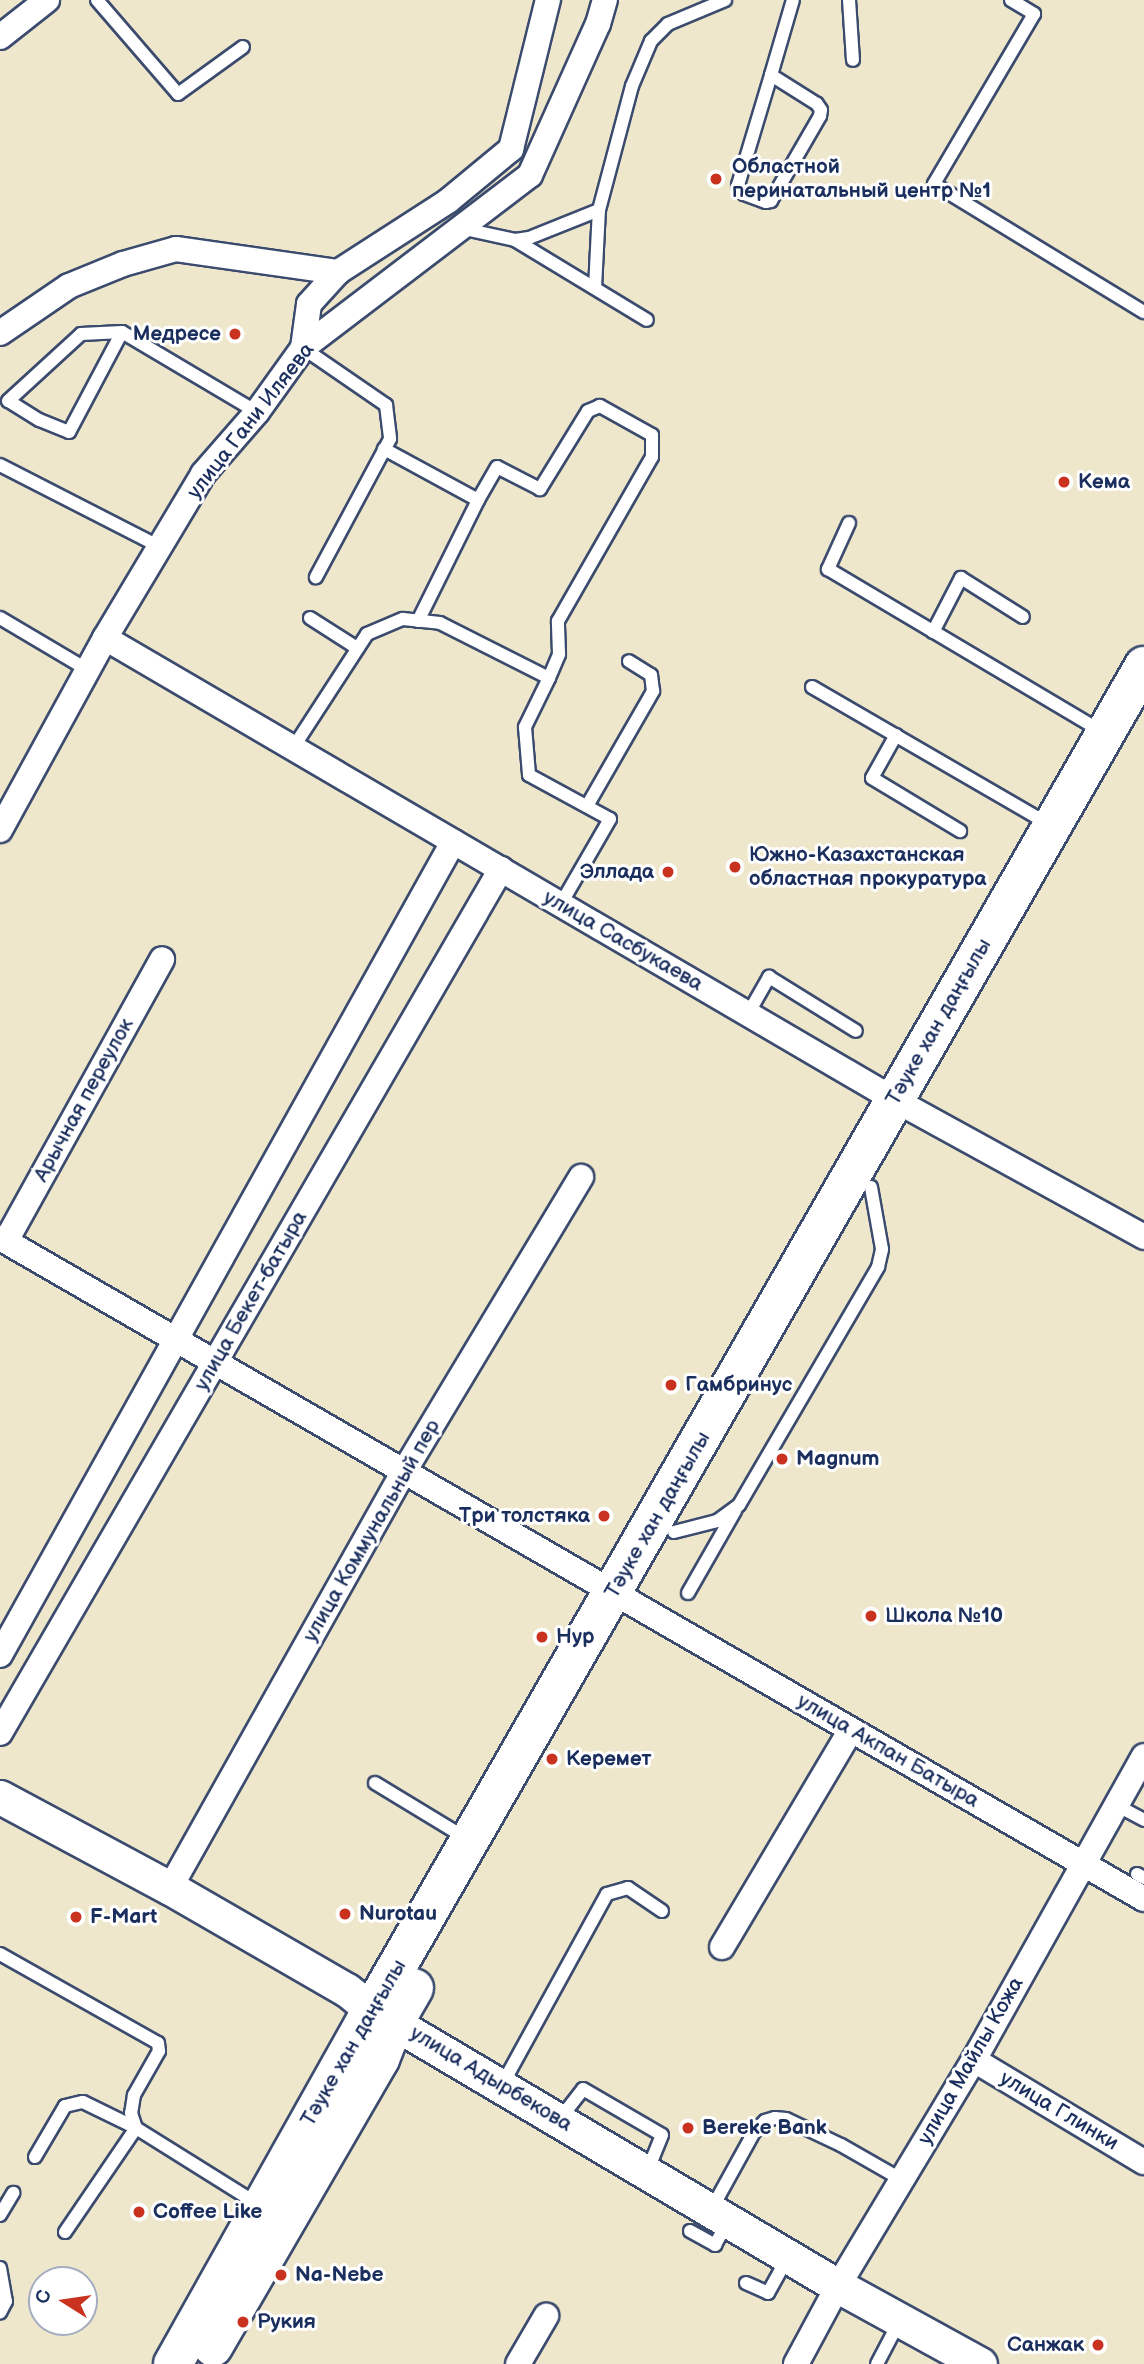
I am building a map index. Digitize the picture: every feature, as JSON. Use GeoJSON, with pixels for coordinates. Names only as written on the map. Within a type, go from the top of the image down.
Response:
{"type":"FeatureCollection","features":[{"type":"Feature","properties":{"kind":"main road","name":"Тәуке хан даңғылы"},"geometry":{"type":"LineString","coordinates":[[173,2364],[262,2206],[383,2016],[624,1597],[1112,737],[1144,666]]}},
{"type":"Feature","properties":{"kind":"main road","name":"Тәуке хан даңғылы"},"geometry":{"type":"LineString","coordinates":[[1112,737],[1144,696]]}},
{"type":"Feature","properties":{"kind":"main road","name":"Тәуке хан даңғылы"},"geometry":{"type":"LineString","coordinates":[[203,2364],[380,2059],[383,2016],[470,1841],[624,1597],[674,1532],[871,1187],[904,1105]]}},
{"type":"Feature","properties":{"kind":"main road","name":"улица Адырбекова"},"geometry":{"type":"LineString","coordinates":[[0,1797],[170,1888],[347,1990],[383,2016],[647,2172],[709,2221],[788,2257],[973,2362]]}},
{"type":"Feature","properties":{"kind":"street"},"geometry":{"type":"LineString","coordinates":[[0,37],[47,0]]}},
{"type":"Feature","properties":{"kind":"street"},"geometry":{"type":"LineString","coordinates":[[303,348],[309,304],[345,268],[449,201],[511,149],[548,0]]}},
{"type":"Feature","properties":{"kind":"street","name":"улица Гани Иляева"},"geometry":{"type":"LineString","coordinates":[[0,830],[105,638],[203,474],[257,412],[303,348],[530,175],[598,24],[605,0]]}},
{"type":"Feature","properties":{"kind":"street"},"geometry":{"type":"LineString","coordinates":[[0,333],[69,286],[123,264],[176,249],[345,268]]}},
{"type":"Feature","properties":{"kind":"street","name":"улица Сасбукаева"},"geometry":{"type":"LineString","coordinates":[[105,638],[904,1105],[1141,1230]]}},
{"type":"Feature","properties":{"kind":"street"},"geometry":{"type":"LineString","coordinates":[[0,1655],[453,842]]}},
{"type":"Feature","properties":{"kind":"street","name":"улица Бекет-батыра"},"geometry":{"type":"LineString","coordinates":[[0,1733],[501,869]]}},
{"type":"Feature","properties":{"kind":"street","name":"Арычная переулок"},"geometry":{"type":"LineString","coordinates":[[3,1240],[162,959]]}},
{"type":"Feature","properties":{"kind":"street","name":"улица Коммунальный пер"},"geometry":{"type":"LineString","coordinates":[[170,1888],[405,1471],[581,1177]]}},
{"type":"Feature","properties":{"kind":"street","name":"улица Акпан Батыра"},"geometry":{"type":"LineString","coordinates":[[3,1240],[1144,1899]]}},
{"type":"Feature","properties":{"kind":"street"},"geometry":{"type":"LineString","coordinates":[[722,1947],[851,1730]]}},
{"type":"Feature","properties":{"kind":"street","name":"улица Майлы Кожа"},"geometry":{"type":"LineString","coordinates":[[796,2364],[838,2286],[974,2060],[1144,1756]]}},
{"type":"Feature","properties":{"kind":"street","name":"улица Глинки"},"geometry":{"type":"LineString","coordinates":[[974,2060],[1144,2162]]}},
{"type":"Feature","properties":{"kind":"street"},"geometry":{"type":"LineString","coordinates":[[519,2364],[546,2316]]}},
{"type":"Feature","properties":{"kind":"lane"},"geometry":{"type":"LineString","coordinates":[[97,0],[178,94],[243,47]]}},
{"type":"Feature","properties":{"kind":"lane"},"geometry":{"type":"LineString","coordinates":[[595,288],[599,210],[632,86],[651,41],[668,24],[725,0]]}},
{"type":"Feature","properties":{"kind":"lane"},"geometry":{"type":"LineString","coordinates":[[771,75],[817,104],[821,110],[771,201],[766,202],[744,194],[738,185],[793,0]]}},
{"type":"Feature","properties":{"kind":"lane"},"geometry":{"type":"LineString","coordinates":[[849,0],[853,60]]}},
{"type":"Feature","properties":{"kind":"lane"},"geometry":{"type":"LineString","coordinates":[[1011,0],[1034,14],[934,184],[1144,312]]}},
{"type":"Feature","properties":{"kind":"lane"},"geometry":{"type":"LineString","coordinates":[[515,240],[529,238],[599,210]]}},
{"type":"Feature","properties":{"kind":"lane"},"geometry":{"type":"LineString","coordinates":[[460,228],[515,240],[647,320]]}},
{"type":"Feature","properties":{"kind":"lane"},"geometry":{"type":"LineString","coordinates":[[122,332],[69,432],[40,420],[8,401],[81,334],[122,332],[257,412]]}},
{"type":"Feature","properties":{"kind":"lane"},"geometry":{"type":"LineString","coordinates":[[303,348],[386,405],[390,439],[316,577]]}},
{"type":"Feature","properties":{"kind":"lane"},"geometry":{"type":"LineString","coordinates":[[418,621],[497,467],[540,488],[589,411],[600,406],[652,435],[652,457],[558,621],[559,654],[525,727],[529,775],[610,819],[561,904]]}},
{"type":"Feature","properties":{"kind":"lane"},"geometry":{"type":"LineString","coordinates":[[384,449],[478,500]]}},
{"type":"Feature","properties":{"kind":"lane"},"geometry":{"type":"LineString","coordinates":[[0,464],[160,547]]}},
{"type":"Feature","properties":{"kind":"lane"},"geometry":{"type":"LineString","coordinates":[[849,523],[828,569],[1112,737]]}},
{"type":"Feature","properties":{"kind":"lane"},"geometry":{"type":"LineString","coordinates":[[933,632],[961,578],[1023,617]]}},
{"type":"Feature","properties":{"kind":"lane"},"geometry":{"type":"LineString","coordinates":[[0,618],[88,670]]}},
{"type":"Feature","properties":{"kind":"lane"},"geometry":{"type":"LineString","coordinates":[[310,618],[357,648]]}},
{"type":"Feature","properties":{"kind":"lane"},"geometry":{"type":"LineString","coordinates":[[293,748],[367,634],[403,619],[440,623],[549,678]]}},
{"type":"Feature","properties":{"kind":"lane"},"geometry":{"type":"LineString","coordinates":[[587,806],[653,691],[651,675],[629,661]]}},
{"type":"Feature","properties":{"kind":"lane"},"geometry":{"type":"LineString","coordinates":[[813,687],[1059,830]]}},
{"type":"Feature","properties":{"kind":"lane"},"geometry":{"type":"LineString","coordinates":[[896,735],[872,778],[960,831]]}},
{"type":"Feature","properties":{"kind":"lane"},"geometry":{"type":"LineString","coordinates":[[748,1014],[769,977],[856,1031]]}},
{"type":"Feature","properties":{"kind":"lane"},"geometry":{"type":"LineString","coordinates":[[688,1593],[878,1268],[882,1249],[871,1187]]}},
{"type":"Feature","properties":{"kind":"lane"},"geometry":{"type":"LineString","coordinates":[[674,1532],[718,1521],[739,1505]]}},
{"type":"Feature","properties":{"kind":"lane"},"geometry":{"type":"LineString","coordinates":[[375,1783],[470,1841]]}},
{"type":"Feature","properties":{"kind":"lane"},"geometry":{"type":"LineString","coordinates":[[1116,1805],[1144,1820]]}},
{"type":"Feature","properties":{"kind":"lane"},"geometry":{"type":"LineString","coordinates":[[501,2085],[607,1895],[628,1888],[662,1911]]}},
{"type":"Feature","properties":{"kind":"lane"},"geometry":{"type":"LineString","coordinates":[[0,1954],[158,2043],[159,2051],[134,2095],[131,2113],[136,2128]]}},
{"type":"Feature","properties":{"kind":"lane"},"geometry":{"type":"LineString","coordinates":[[35,2157],[65,2106],[83,2102],[136,2128],[262,2206]]}},
{"type":"Feature","properties":{"kind":"lane"},"geometry":{"type":"LineString","coordinates":[[709,2221],[754,2132],[765,2121],[775,2118],[786,2119],[830,2140],[902,2180]]}},
{"type":"Feature","properties":{"kind":"lane"},"geometry":{"type":"LineString","coordinates":[[65,2232],[136,2128]]}},
{"type":"Feature","properties":{"kind":"lane"},"geometry":{"type":"LineString","coordinates":[[0,2215],[12,2193]]}},
{"type":"Feature","properties":{"kind":"lane"},"geometry":{"type":"LineString","coordinates":[[746,2283],[768,2294],[788,2257]]}},
{"type":"Feature","properties":{"kind":"lane"},"geometry":{"type":"LineString","coordinates":[[0,2268],[6,2301],[0,2313]]}},
{"type":"Feature","properties":{"kind":"lane"},"geometry":{"type":"LineString","coordinates":[[877,2364],[900,2320]]}},
{"type":"Feature","properties":{"kind":"place","name":"Областной перинатальный центр №1"},"geometry":{"type":"Point","coordinates":[716,179]}},
{"type":"Feature","properties":{"kind":"place","name":"Медресе"},"geometry":{"type":"Point","coordinates":[235,334]}},
{"type":"Feature","properties":{"kind":"place","name":"Кема"},"geometry":{"type":"Point","coordinates":[1064,482]}},
{"type":"Feature","properties":{"kind":"place","name":"Южно-Казахстанская областная прокуратура"},"geometry":{"type":"Point","coordinates":[735,867]}},
{"type":"Feature","properties":{"kind":"place","name":"Эллада"},"geometry":{"type":"Point","coordinates":[668,872]}},
{"type":"Feature","properties":{"kind":"place","name":"Гамбринус"},"geometry":{"type":"Point","coordinates":[671,1385]}},
{"type":"Feature","properties":{"kind":"place","name":"Magnum"},"geometry":{"type":"Point","coordinates":[782,1459]}},
{"type":"Feature","properties":{"kind":"place","name":"Три толстяка"},"geometry":{"type":"Point","coordinates":[604,1516]}},
{"type":"Feature","properties":{"kind":"place","name":"Школа №10"},"geometry":{"type":"Point","coordinates":[871,1616]}},
{"type":"Feature","properties":{"kind":"place","name":"Нур"},"geometry":{"type":"Point","coordinates":[542,1637]}},
{"type":"Feature","properties":{"kind":"place","name":"Керемет"},"geometry":{"type":"Point","coordinates":[552,1759]}},
{"type":"Feature","properties":{"kind":"place","name":"Nurotau"},"geometry":{"type":"Point","coordinates":[345,1914]}},
{"type":"Feature","properties":{"kind":"place","name":"F-Mart"},"geometry":{"type":"Point","coordinates":[76,1917]}},
{"type":"Feature","properties":{"kind":"place","name":"Bereke Bank"},"geometry":{"type":"Point","coordinates":[688,2128]}},
{"type":"Feature","properties":{"kind":"place","name":"Coffee Like"},"geometry":{"type":"Point","coordinates":[139,2212]}},
{"type":"Feature","properties":{"kind":"place","name":"Na-Nebe"},"geometry":{"type":"Point","coordinates":[281,2275]}},
{"type":"Feature","properties":{"kind":"place","name":"Рукия"},"geometry":{"type":"Point","coordinates":[243,2322]}},
{"type":"Feature","properties":{"kind":"place","name":"Санжак"},"geometry":{"type":"Point","coordinates":[1098,2345]}}]}
